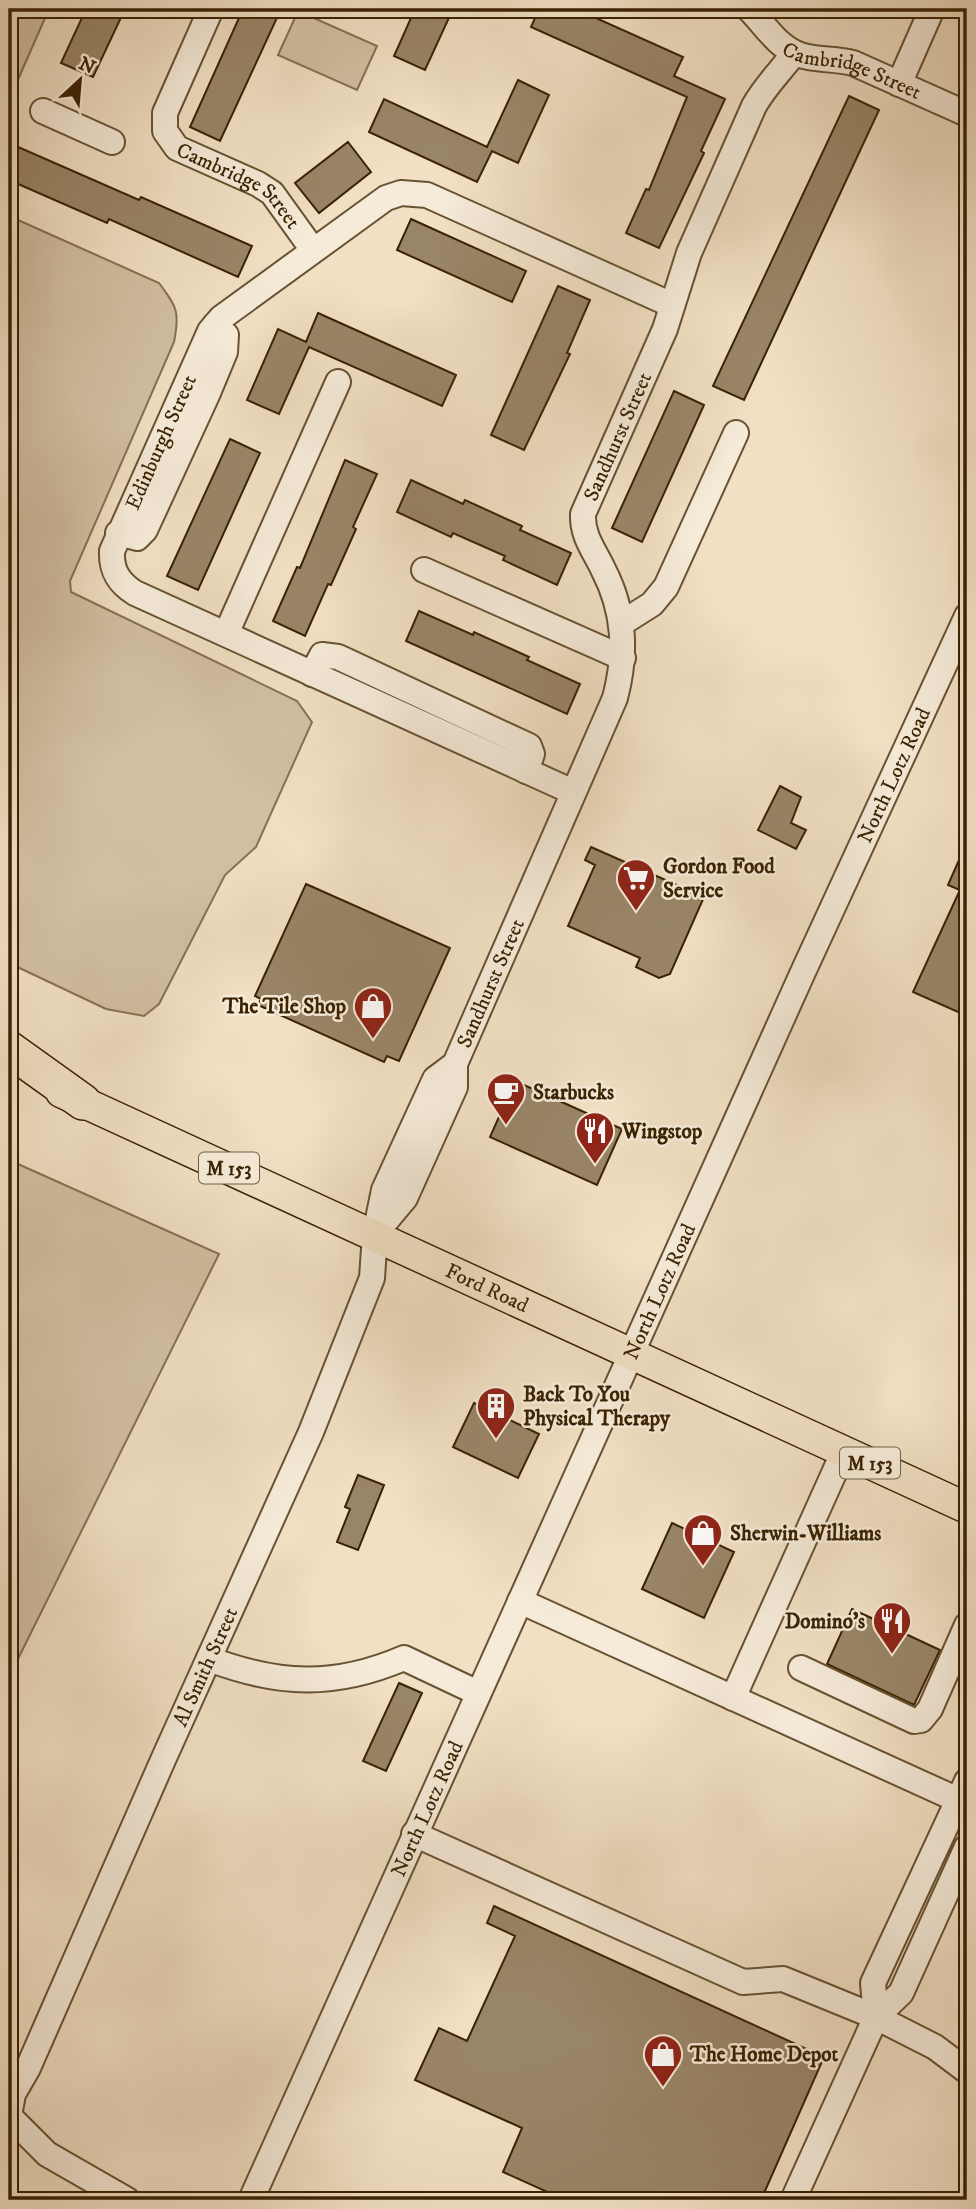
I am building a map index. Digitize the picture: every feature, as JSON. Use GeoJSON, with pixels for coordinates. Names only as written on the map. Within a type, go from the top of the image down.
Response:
{"type":"FeatureCollection","features":[{"type":"Feature","properties":{"kind":"highway"},"geometry":{"type":"LineString","coordinates":[[9,1048],[83,1102]]}},
{"type":"Feature","properties":{"kind":"main road","name":"Ford Road"},"geometry":{"type":"LineString","coordinates":[[9,1068],[967,1508]]}},
{"type":"Feature","properties":{"kind":"street","name":"Cambridge Street"},"geometry":{"type":"LineString","coordinates":[[211,9],[164,113],[163,123],[168,138],[177,148],[272,193],[313,250]]}},
{"type":"Feature","properties":{"kind":"street","name":"Cambridge Street"},"geometry":{"type":"LineString","coordinates":[[749,9],[778,42],[794,52],[808,57],[853,63],[967,114]]}},
{"type":"Feature","properties":{"kind":"street"},"geometry":{"type":"LineString","coordinates":[[899,84],[932,9]]}},
{"type":"Feature","properties":{"kind":"street","name":"Sandhurst Street"},"geometry":{"type":"LineString","coordinates":[[375,1234],[384,1190],[435,1079],[456,1064],[615,698],[623,658],[622,623],[605,572],[585,537],[583,514],[664,329],[689,253],[754,106],[764,88],[783,69],[794,52]]}},
{"type":"Feature","properties":{"kind":"street"},"geometry":{"type":"LineString","coordinates":[[43,111],[112,142]]}},
{"type":"Feature","properties":{"kind":"street","name":"Edinburgh Street"},"geometry":{"type":"LineString","coordinates":[[573,792],[135,593],[123,585],[115,573],[111,560],[114,543],[210,331],[221,318],[386,198],[401,193],[418,192],[672,305]]}},
{"type":"Feature","properties":{"kind":"street"},"geometry":{"type":"LineString","coordinates":[[226,634],[338,382]]}},
{"type":"Feature","properties":{"kind":"street"},"geometry":{"type":"LineString","coordinates":[[622,623],[652,604],[666,587],[736,433]]}},
{"type":"Feature","properties":{"kind":"street"},"geometry":{"type":"LineString","coordinates":[[424,570],[623,658]]}},
{"type":"Feature","properties":{"kind":"street","name":"North Lotz Road"},"geometry":{"type":"LineString","coordinates":[[251,2200],[798,985],[967,619]]}},
{"type":"Feature","properties":{"kind":"street","name":"Al Smith Street"},"geometry":{"type":"LineString","coordinates":[[127,2200],[47,2154],[9,2116],[13,2094],[311,1432],[372,1278],[375,1234]]}},
{"type":"Feature","properties":{"kind":"street"},"geometry":{"type":"LineString","coordinates":[[733,1698],[844,1451]]}},
{"type":"Feature","properties":{"kind":"street"},"geometry":{"type":"LineString","coordinates":[[520,1601],[733,1698],[964,1795],[873,1983],[876,2017]]}},
{"type":"Feature","properties":{"kind":"street"},"geometry":{"type":"LineString","coordinates":[[801,1668],[914,1721],[921,1720],[930,1709],[967,1625]]}},
{"type":"Feature","properties":{"kind":"street"},"geometry":{"type":"LineString","coordinates":[[209,1659],[242,1672],[272,1678],[303,1679],[340,1677],[375,1669],[404,1658],[478,1693]]}},
{"type":"Feature","properties":{"kind":"street"},"geometry":{"type":"LineString","coordinates":[[414,1834],[743,1982],[783,1979],[876,2017],[935,2047],[967,2071]]}},
{"type":"Feature","properties":{"kind":"street"},"geometry":{"type":"LineString","coordinates":[[793,2200],[876,2017],[901,1993],[967,1847]]}},
{"type":"Feature","properties":{"kind":"shaded area"},"geometry":{"type":"Polygon","coordinates":[[[9,9],[49,9],[9,100],[9,9]]]}},
{"type":"Feature","properties":{"kind":"shaded area"},"geometry":{"type":"Polygon","coordinates":[[[298,11],[377,46],[357,90],[278,55],[298,11]]]}},
{"type":"Feature","properties":{"kind":"shaded area"},"geometry":{"type":"Polygon","coordinates":[[[9,216],[159,283],[170,298],[177,316],[174,342],[70,581],[71,592],[297,701],[312,722],[256,847],[225,875],[159,1004],[144,1016],[106,1009],[9,963],[9,216]]]}},
{"type":"Feature","properties":{"kind":"shaded area"},"geometry":{"type":"Polygon","coordinates":[[[9,1160],[219,1254],[9,1677],[9,1160]]]}},
{"type":"Feature","properties":{"kind":"building"},"geometry":{"type":"Polygon","coordinates":[[[86,9],[125,9],[93,77],[61,63],[86,9]]]}},
{"type":"Feature","properties":{"kind":"building"},"geometry":{"type":"Polygon","coordinates":[[[243,9],[281,9],[220,141],[190,127],[243,9]]]}},
{"type":"Feature","properties":{"kind":"building"},"geometry":{"type":"Polygon","coordinates":[[[415,9],[453,9],[425,70],[394,56],[415,9]]]}},
{"type":"Feature","properties":{"kind":"building"},"geometry":{"type":"Polygon","coordinates":[[[539,9],[576,9],[683,57],[674,76],[725,99],[701,151],[704,153],[659,248],[626,233],[646,189],[649,190],[687,97],[531,27],[539,9]]]}},
{"type":"Feature","properties":{"kind":"building"},"geometry":{"type":"Polygon","coordinates":[[[518,80],[549,95],[518,163],[492,151],[477,182],[369,132],[384,99],[487,147],[518,80]]]}},
{"type":"Feature","properties":{"kind":"building"},"geometry":{"type":"Polygon","coordinates":[[[849,96],[879,110],[744,400],[713,386],[849,96]]]}},
{"type":"Feature","properties":{"kind":"building"},"geometry":{"type":"Polygon","coordinates":[[[348,142],[371,172],[319,213],[295,183],[348,142]]]}},
{"type":"Feature","properties":{"kind":"building"},"geometry":{"type":"Polygon","coordinates":[[[9,143],[252,246],[238,277],[109,219],[107,223],[9,180],[9,143]]]}},
{"type":"Feature","properties":{"kind":"building"},"geometry":{"type":"Polygon","coordinates":[[[411,219],[526,271],[512,302],[397,250],[411,219]]]}},
{"type":"Feature","properties":{"kind":"building"},"geometry":{"type":"Polygon","coordinates":[[[558,286],[590,300],[567,353],[570,354],[524,450],[491,435],[558,286]]]}},
{"type":"Feature","properties":{"kind":"building"},"geometry":{"type":"Polygon","coordinates":[[[318,313],[456,375],[442,406],[309,347],[279,414],[247,400],[278,329],[306,342],[318,313]]]}},
{"type":"Feature","properties":{"kind":"building"},"geometry":{"type":"Polygon","coordinates":[[[674,391],[704,405],[642,542],[612,528],[674,391]]]}},
{"type":"Feature","properties":{"kind":"building"},"geometry":{"type":"Polygon","coordinates":[[[230,439],[260,453],[198,590],[167,576],[230,439]]]}},
{"type":"Feature","properties":{"kind":"building"},"geometry":{"type":"Polygon","coordinates":[[[345,460],[377,474],[353,527],[356,529],[305,636],[273,621],[297,567],[300,568],[345,460]]]}},
{"type":"Feature","properties":{"kind":"building"},"geometry":{"type":"Polygon","coordinates":[[[411,480],[463,504],[465,500],[522,526],[520,530],[571,553],[557,585],[503,560],[505,556],[453,533],[451,537],[397,512],[411,480]]]}},
{"type":"Feature","properties":{"kind":"building"},"geometry":{"type":"Polygon","coordinates":[[[419,611],[473,635],[474,632],[580,684],[567,714],[406,641],[419,611]]]}},
{"type":"Feature","properties":{"kind":"building"},"geometry":{"type":"Polygon","coordinates":[[[780,786],[801,797],[791,823],[806,830],[796,849],[758,830],[780,786]]]}},
{"type":"Feature","properties":{"kind":"building"},"geometry":{"type":"Polygon","coordinates":[[[967,842],[967,1016],[913,992],[960,890],[948,885],[967,842]]]}},
{"type":"Feature","properties":{"kind":"building","name":"Gordon Food Service"},"geometry":{"type":"Polygon","coordinates":[[[591,847],[704,897],[670,974],[659,978],[636,967],[640,958],[568,926],[595,865],[585,860],[591,847]]]}},
{"type":"Feature","properties":{"kind":"building"},"geometry":{"type":"Polygon","coordinates":[[[306,884],[450,948],[399,1061],[387,1056],[384,1062],[258,1005],[261,999],[255,996],[306,884]]]}},
{"type":"Feature","properties":{"kind":"building"},"geometry":{"type":"Polygon","coordinates":[[[515,1081],[622,1129],[597,1185],[490,1137],[515,1081]]]}},
{"type":"Feature","properties":{"kind":"building","name":"Back To You Physical Therapy"},"geometry":{"type":"Polygon","coordinates":[[[474,1403],[539,1434],[518,1478],[453,1447],[474,1403]]]}},
{"type":"Feature","properties":{"kind":"building"},"geometry":{"type":"Polygon","coordinates":[[[358,1475],[384,1485],[358,1550],[337,1542],[350,1509],[345,1507],[358,1475]]]}},
{"type":"Feature","properties":{"kind":"building"},"geometry":{"type":"Polygon","coordinates":[[[672,1523],[734,1552],[704,1618],[642,1589],[672,1523]]]}},
{"type":"Feature","properties":{"kind":"building"},"geometry":{"type":"Polygon","coordinates":[[[852,1609],[940,1650],[914,1705],[827,1664],[852,1609]]]}},
{"type":"Feature","properties":{"kind":"building"},"geometry":{"type":"Polygon","coordinates":[[[399,1683],[422,1693],[386,1771],[363,1761],[399,1683]]]}},
{"type":"Feature","properties":{"kind":"building","name":"The Home Depot"},"geometry":{"type":"Polygon","coordinates":[[[494,1906],[824,2057],[761,2200],[565,2200],[503,2172],[522,2128],[415,2080],[439,2028],[467,2041],[515,1936],[487,1923],[494,1906]]]}},
{"type":"Feature","properties":{"kind":"place","name":"Gordon Food Service"},"geometry":{"type":"Point","coordinates":[636,912]}},
{"type":"Feature","properties":{"kind":"place","name":"The Tile Shop"},"geometry":{"type":"Point","coordinates":[373,1040]}},
{"type":"Feature","properties":{"kind":"place","name":"Starbucks"},"geometry":{"type":"Point","coordinates":[506,1126]}},
{"type":"Feature","properties":{"kind":"place","name":"Wingstop"},"geometry":{"type":"Point","coordinates":[595,1165]}},
{"type":"Feature","properties":{"kind":"place","name":"Back To You Physical Therapy"},"geometry":{"type":"Point","coordinates":[496,1440]}},
{"type":"Feature","properties":{"kind":"place","name":"Sherwin-Williams"},"geometry":{"type":"Point","coordinates":[703,1567]}},
{"type":"Feature","properties":{"kind":"place","name":"Domino's"},"geometry":{"type":"Point","coordinates":[892,1655]}},
{"type":"Feature","properties":{"kind":"place","name":"The Home Depot"},"geometry":{"type":"Point","coordinates":[663,2088]}}]}
